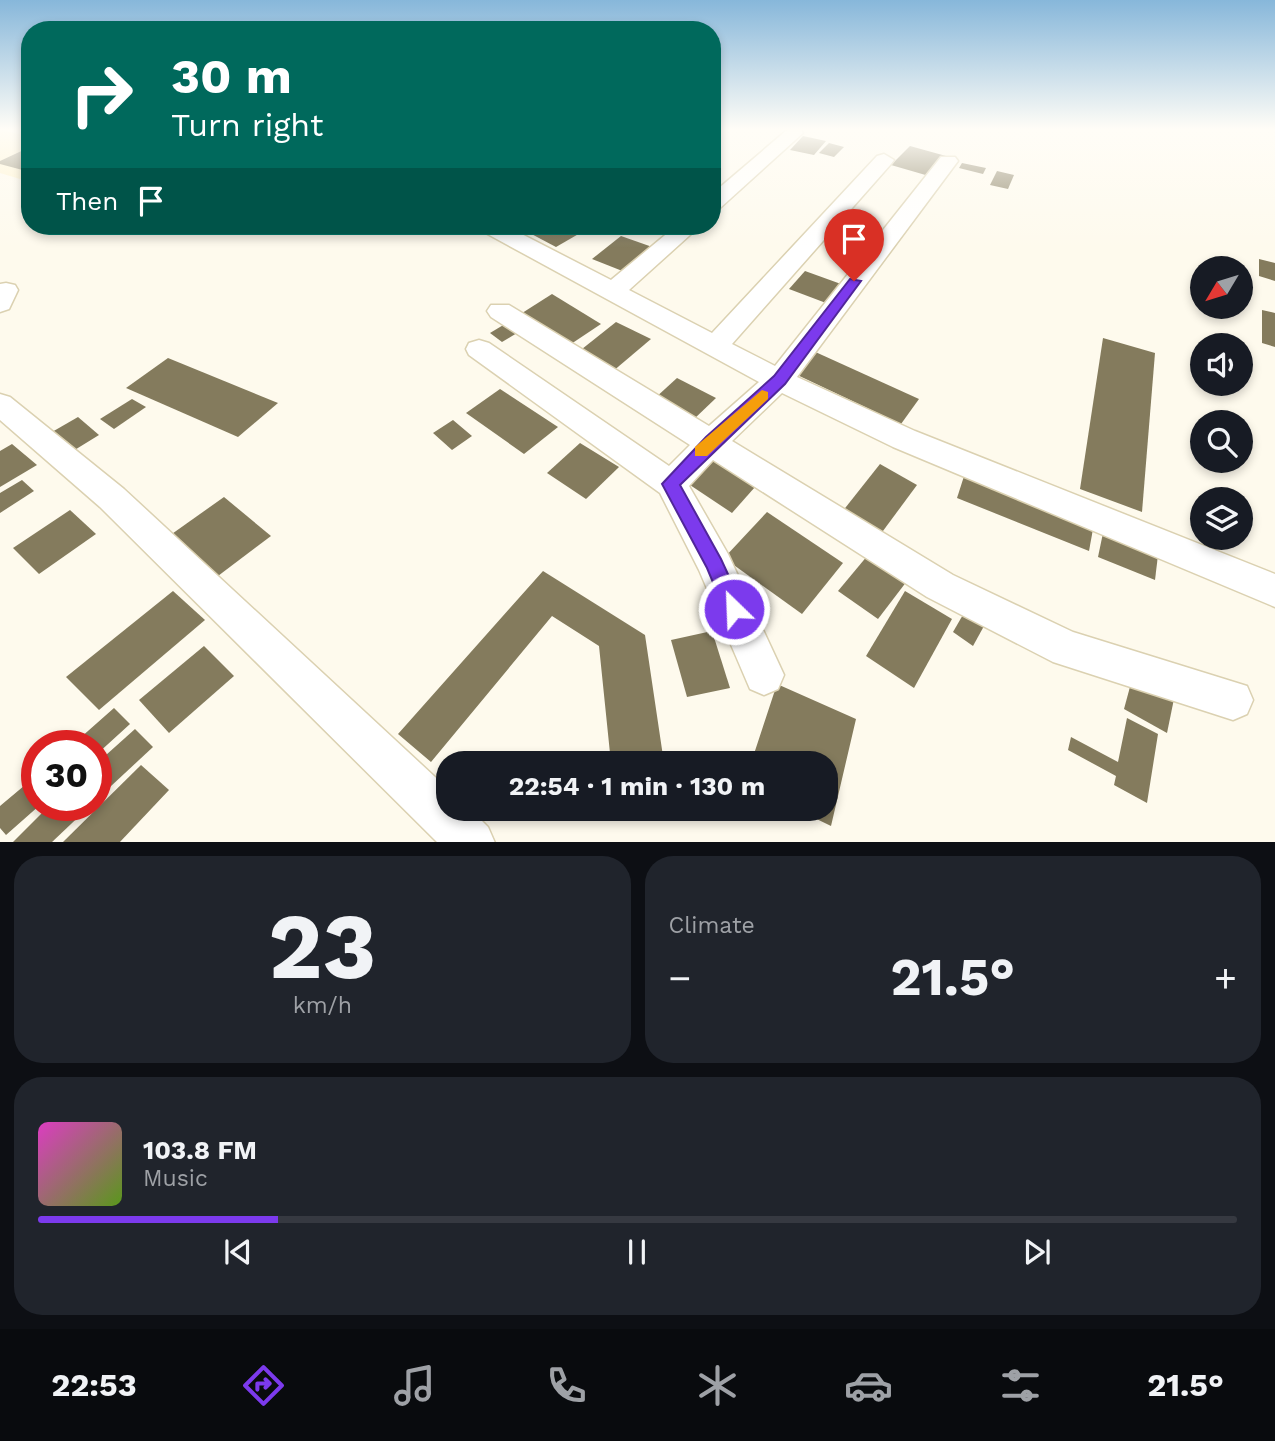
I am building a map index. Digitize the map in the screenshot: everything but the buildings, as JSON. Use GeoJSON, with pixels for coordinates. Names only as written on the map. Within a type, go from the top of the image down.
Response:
{"type":"FeatureCollection","features":[{"type":"Feature","properties":{"kind":"street"},"geometry":{"type":"LineString","coordinates":[[721,197],[753,169]]}},
{"type":"Feature","properties":{"kind":"street"},"geometry":{"type":"LineString","coordinates":[[715,346],[876,169]]}},
{"type":"Feature","properties":{"kind":"street"},"geometry":{"type":"LineString","coordinates":[[671,484],[712,441],[779,380],[942,169]]}},
{"type":"Feature","properties":{"kind":"street"},"geometry":{"type":"LineString","coordinates":[[517,235],[612,292],[779,380],[904,439],[1101,517],[1275,591]]}},
{"type":"Feature","properties":{"kind":"street"},"geometry":{"type":"LineString","coordinates":[[612,292],[678,235]]}},
{"type":"Feature","properties":{"kind":"street"},"geometry":{"type":"LineString","coordinates":[[500,311],[712,441],[940,586],[1067,649],[1233,700]]}},
{"type":"Feature","properties":{"kind":"street"},"geometry":{"type":"LineString","coordinates":[[479,349],[671,484],[715,565],[764,676]]}},
{"type":"Feature","properties":{"kind":"street"},"geometry":{"type":"LineString","coordinates":[[0,404],[112,498],[462,839]]}},
{"type":"Feature","properties":{"kind":"shaded area"},"geometry":{"type":"Polygon","coordinates":[[[0,169],[21,169],[21,179],[0,173],[0,169]]]}},
{"type":"Feature","properties":{"kind":"slow traffic"},"geometry":{"type":"LineString","coordinates":[[701,451],[762,395]]}},
{"type":"Feature","properties":{"kind":"route"},"geometry":{"type":"LineString","coordinates":[[734,609],[715,565],[671,484],[712,441],[779,380],[854,281]]}}]}
